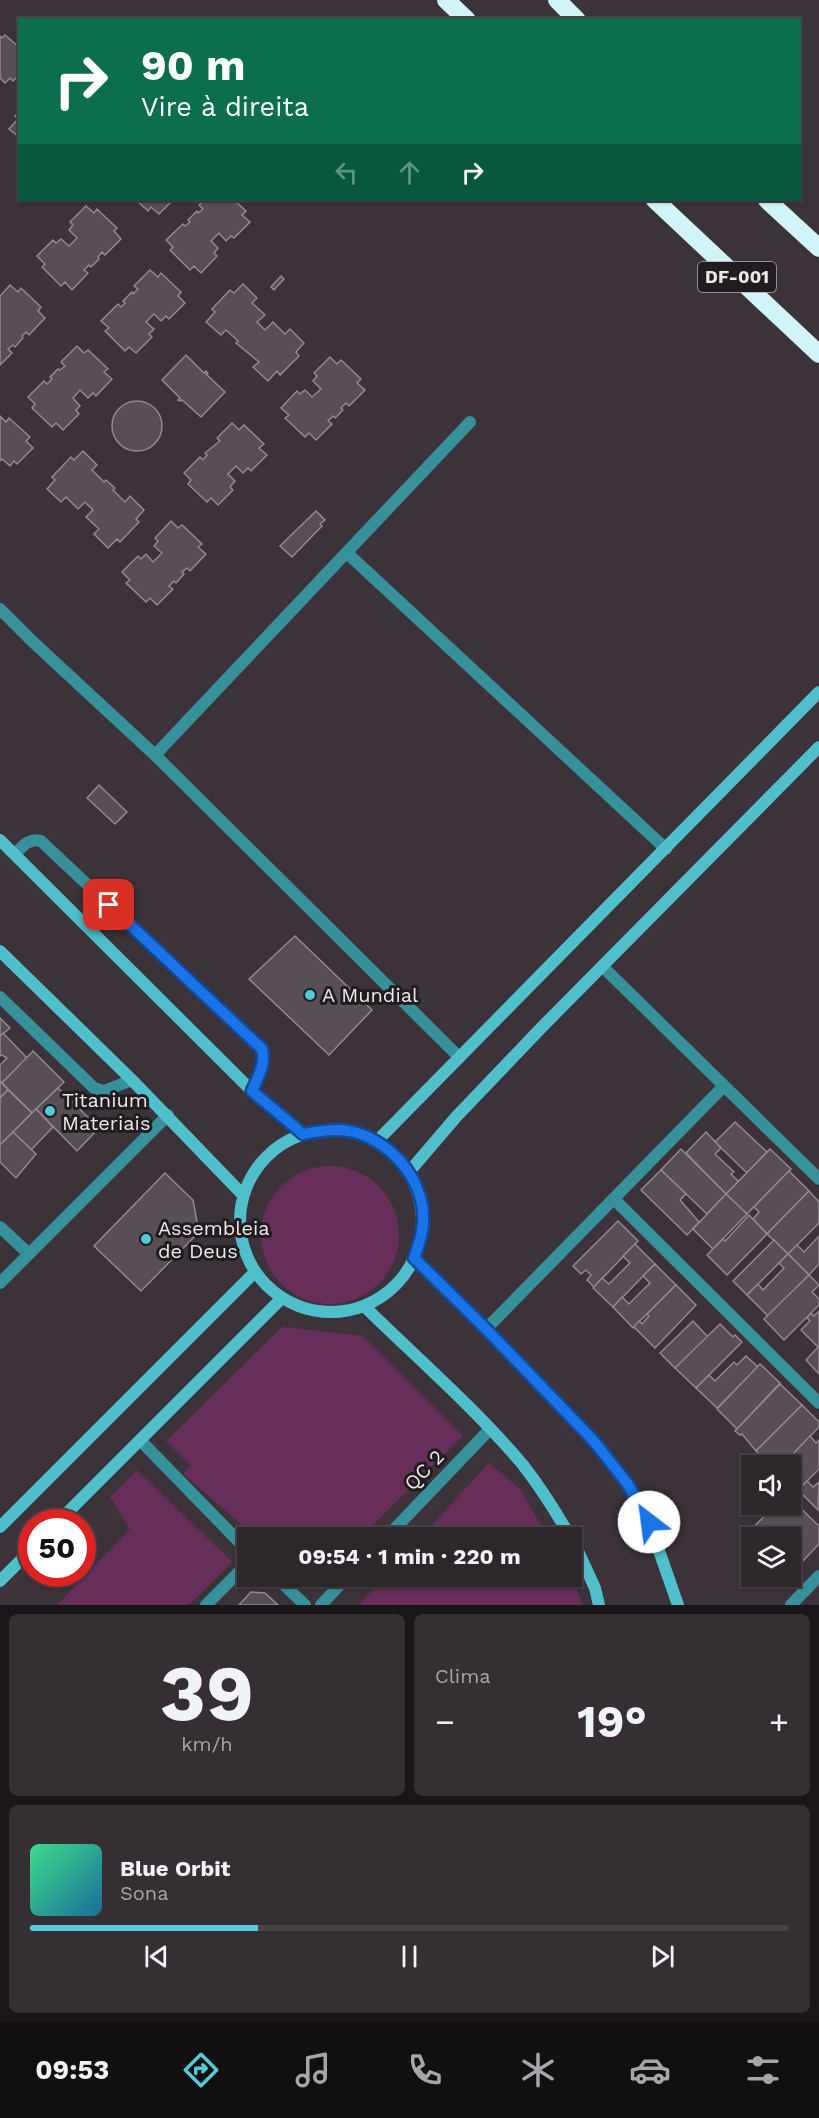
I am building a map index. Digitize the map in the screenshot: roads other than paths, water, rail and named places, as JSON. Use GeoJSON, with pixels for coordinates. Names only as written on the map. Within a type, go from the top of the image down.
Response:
{"type":"FeatureCollection","features":[{"type":"Feature","properties":{"kind":"highway"},"geometry":{"type":"LineString","coordinates":[[446,0],[465,18]]}},
{"type":"Feature","properties":{"kind":"highway","name":"DF-001"},"geometry":{"type":"LineString","coordinates":[[656,201],[819,354]]}},
{"type":"Feature","properties":{"kind":"highway"},"geometry":{"type":"LineString","coordinates":[[768,201],[819,248]]}},
{"type":"Feature","properties":{"kind":"main road"},"geometry":{"type":"LineString","coordinates":[[377,1142],[819,692]]}},
{"type":"Feature","properties":{"kind":"main road"},"geometry":{"type":"LineString","coordinates":[[409,1172],[456,1117],[819,747]]}},
{"type":"Feature","properties":{"kind":"main road"},"geometry":{"type":"LineString","coordinates":[[0,840],[252,1091],[303,1134]]}},
{"type":"Feature","properties":{"kind":"main road"},"geometry":{"type":"LineString","coordinates":[[0,951],[168,1115],[243,1195]]}},
{"type":"Feature","properties":{"kind":"main road"},"geometry":{"type":"LineString","coordinates":[[328,1129],[353,1132],[377,1142],[395,1155],[409,1172],[420,1199],[423,1229],[414,1258],[400,1281],[383,1296],[364,1306],[336,1312],[308,1309],[282,1298],[267,1287],[255,1272],[243,1248],[240,1222],[243,1195],[249,1181],[266,1157],[283,1143],[303,1134],[328,1129]]}},
{"type":"Feature","properties":{"kind":"main road"},"geometry":{"type":"LineString","coordinates":[[414,1258],[592,1439],[627,1483],[649,1522],[678,1605]]}},
{"type":"Feature","properties":{"kind":"main road"},"geometry":{"type":"LineString","coordinates":[[0,1527],[255,1272]]}},
{"type":"Feature","properties":{"kind":"main road"},"geometry":{"type":"LineString","coordinates":[[71,1509],[282,1298]]}},
{"type":"Feature","properties":{"kind":"main road"},"geometry":{"type":"LineString","coordinates":[[364,1306],[490,1429],[529,1473],[565,1527]]}},
{"type":"Feature","properties":{"kind":"main road"},"geometry":{"type":"LineString","coordinates":[[582,1561],[595,1588],[599,1605]]}},
{"type":"Feature","properties":{"kind":"main road"},"geometry":{"type":"LineString","coordinates":[[0,1581],[18,1563]]}},
{"type":"Feature","properties":{"kind":"street"},"geometry":{"type":"LineString","coordinates":[[155,755],[471,422]]}},
{"type":"Feature","properties":{"kind":"street"},"geometry":{"type":"LineString","coordinates":[[347,553],[666,849]]}},
{"type":"Feature","properties":{"kind":"street"},"geometry":{"type":"LineString","coordinates":[[0,609],[155,755],[459,1057]]}},
{"type":"Feature","properties":{"kind":"street"},"geometry":{"type":"LineString","coordinates":[[15,854],[28,841],[35,839],[41,841],[262,1049],[263,1066],[252,1091]]}},
{"type":"Feature","properties":{"kind":"street"},"geometry":{"type":"LineString","coordinates":[[603,967],[819,1179]]}},
{"type":"Feature","properties":{"kind":"street"},"geometry":{"type":"LineString","coordinates":[[0,997],[94,1088],[104,1091],[132,1080]]}},
{"type":"Feature","properties":{"kind":"street"},"geometry":{"type":"LineString","coordinates":[[486,1329],[615,1200],[724,1086]]}},
{"type":"Feature","properties":{"kind":"street"},"geometry":{"type":"LineString","coordinates":[[0,1283],[168,1115]]}},
{"type":"Feature","properties":{"kind":"street"},"geometry":{"type":"LineString","coordinates":[[615,1200],[819,1402]]}},
{"type":"Feature","properties":{"kind":"street"},"geometry":{"type":"LineString","coordinates":[[0,1227],[29,1254]]}},
{"type":"Feature","properties":{"kind":"street","name":"QC 2"},"geometry":{"type":"LineString","coordinates":[[396,1527],[490,1429]]}},
{"type":"Feature","properties":{"kind":"street"},"geometry":{"type":"LineString","coordinates":[[140,1440],[237,1540]]}},
{"type":"Feature","properties":{"kind":"street"},"geometry":{"type":"LineString","coordinates":[[206,1605],[237,1574]]}},
{"type":"Feature","properties":{"kind":"street"},"geometry":{"type":"LineString","coordinates":[[791,1605],[819,1576]]}},
{"type":"Feature","properties":{"kind":"street"},"geometry":{"type":"LineString","coordinates":[[286,1587],[305,1605]]}},
{"type":"Feature","properties":{"kind":"street"},"geometry":{"type":"LineString","coordinates":[[321,1605],[338,1587]]}},
{"type":"Feature","properties":{"kind":"place","name":"A Mundial"},"geometry":{"type":"Point","coordinates":[310,995]}},
{"type":"Feature","properties":{"kind":"place","name":"Titanium Materiais"},"geometry":{"type":"Point","coordinates":[50,1111]}},
{"type":"Feature","properties":{"kind":"place","name":"Assembleia de Deus"},"geometry":{"type":"Point","coordinates":[146,1239]}}]}
